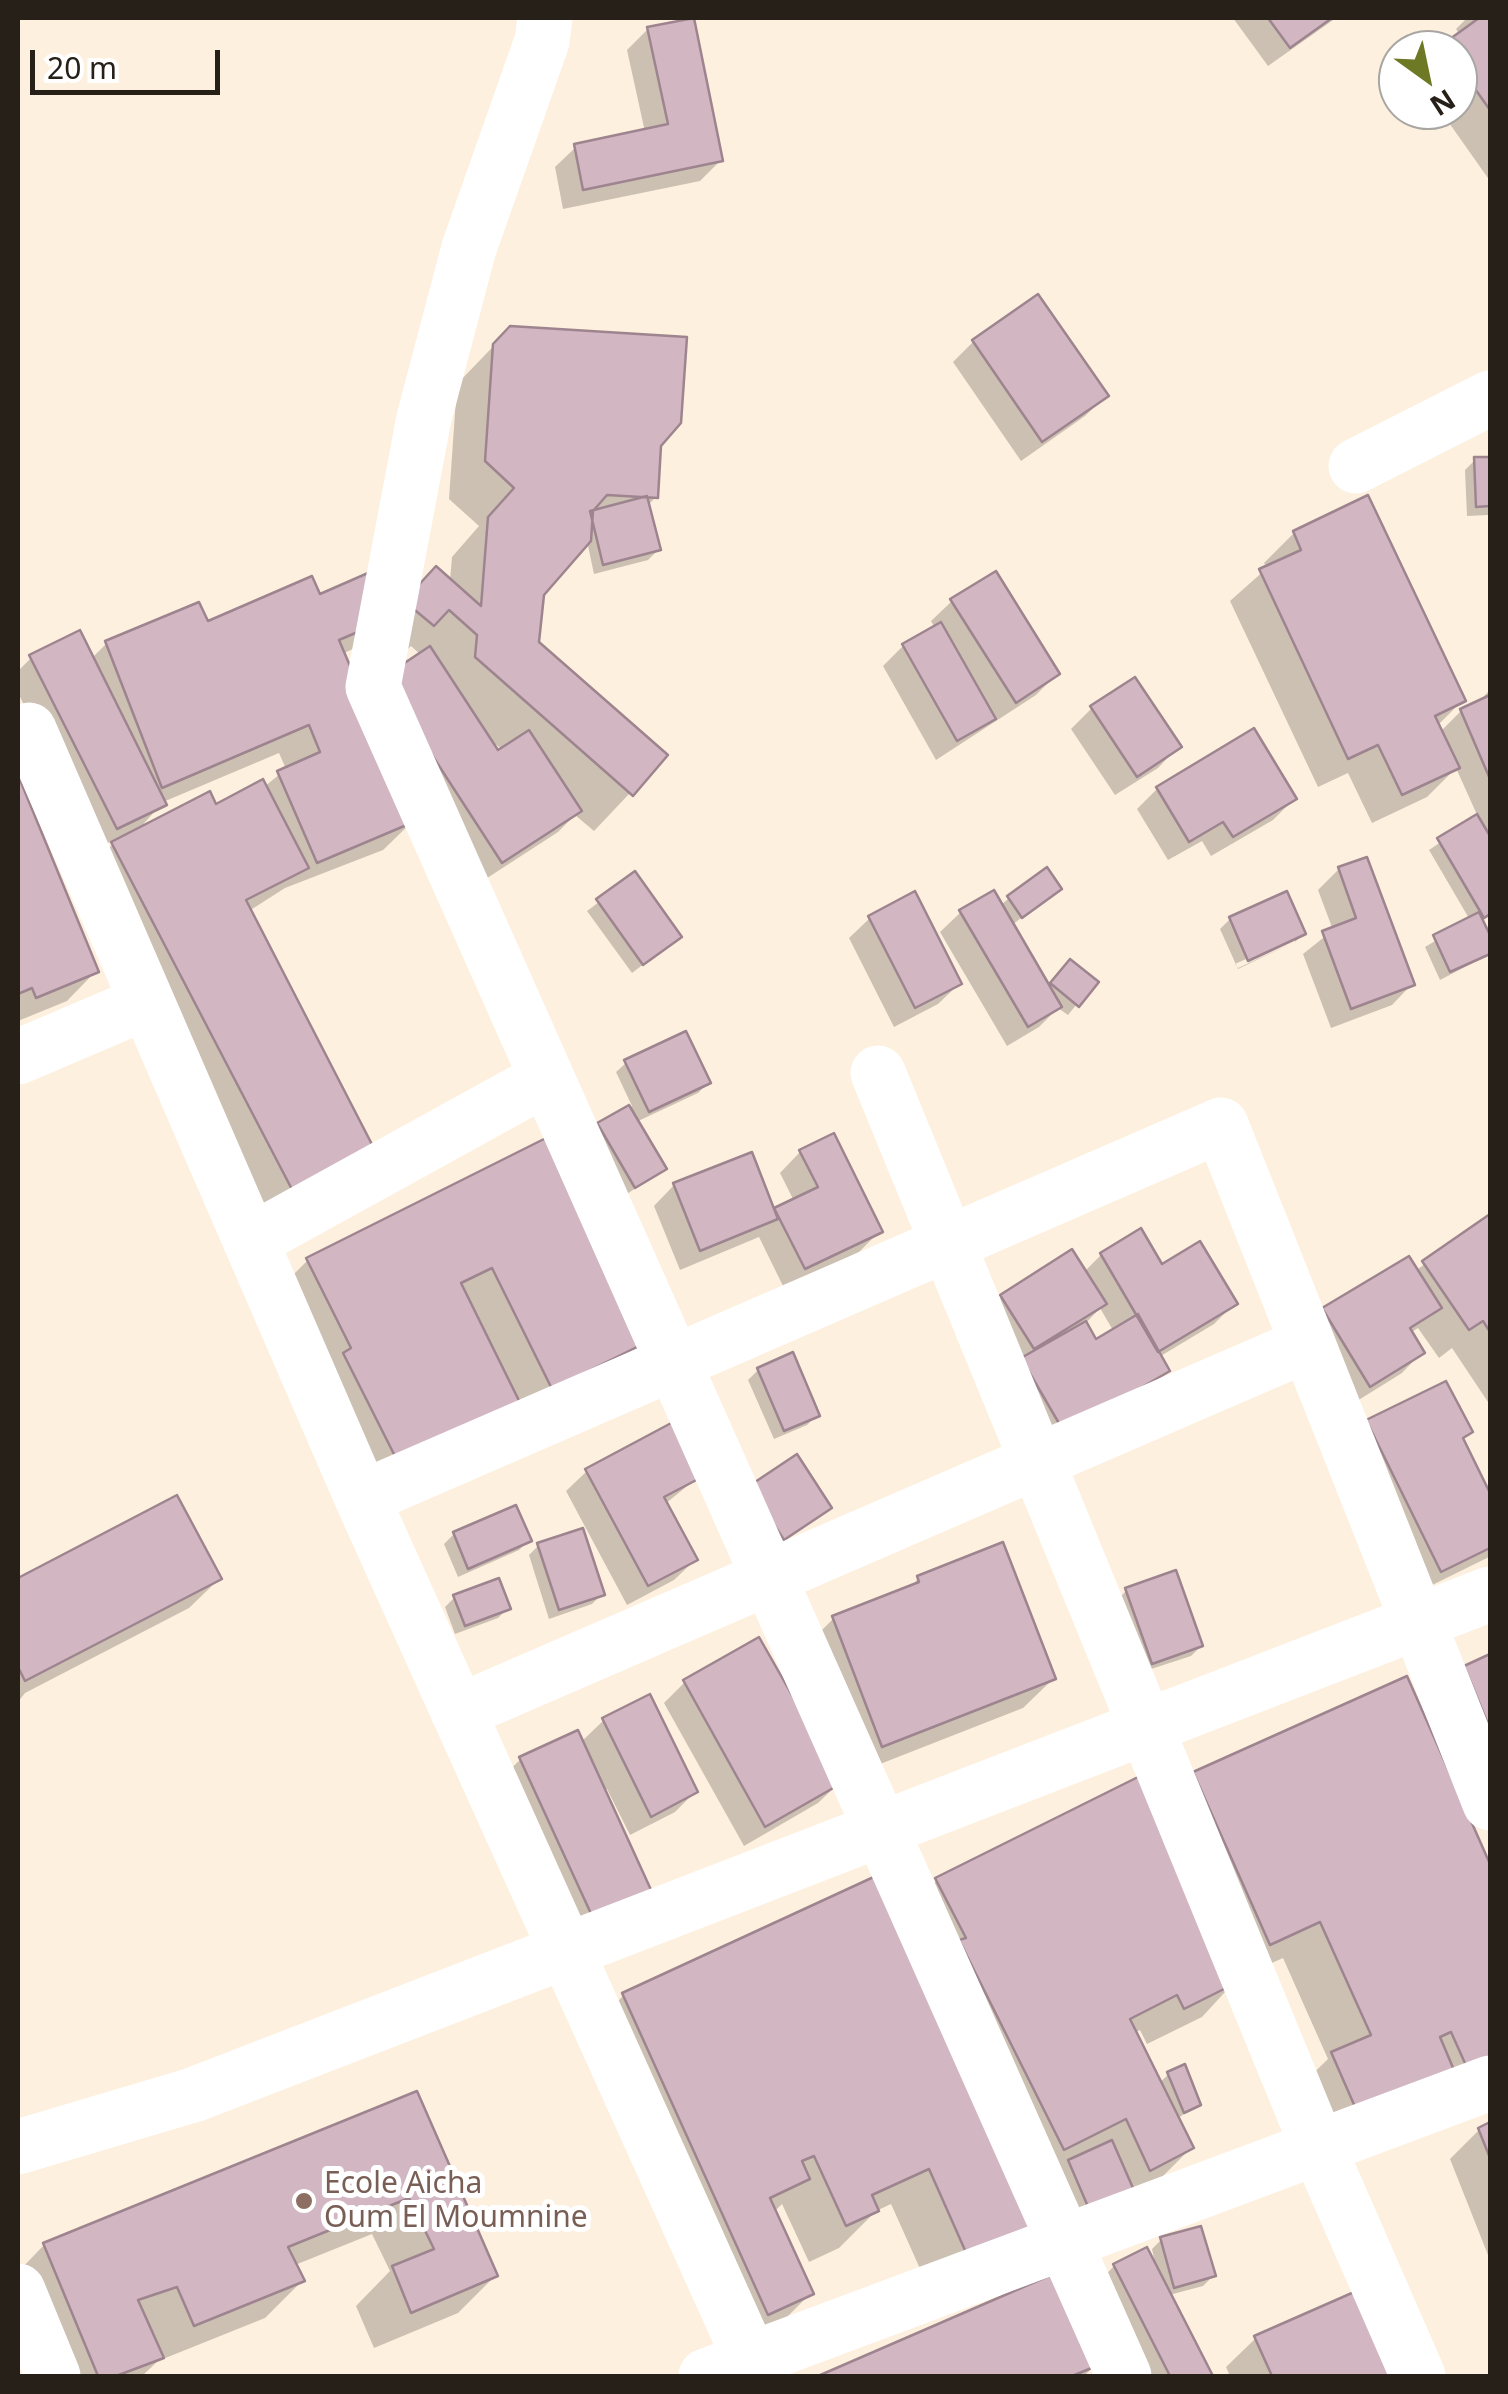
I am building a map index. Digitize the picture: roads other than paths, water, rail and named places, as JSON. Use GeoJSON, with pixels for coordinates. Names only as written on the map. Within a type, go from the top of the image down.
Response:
{"type":"FeatureCollection","features":[{"type":"Feature","properties":{"kind":"street"},"geometry":{"type":"LineString","coordinates":[[544,18],[542,41],[469,248],[424,418],[372,688],[1124,2376]]}},
{"type":"Feature","properties":{"kind":"street"},"geometry":{"type":"LineString","coordinates":[[1356,466],[1490,398]]}},
{"type":"Feature","properties":{"kind":"street"},"geometry":{"type":"LineString","coordinates":[[18,734],[29,730],[362,1498],[566,1951],[739,2371],[1062,2243],[1490,2083]]}},
{"type":"Feature","properties":{"kind":"street"},"geometry":{"type":"LineString","coordinates":[[18,1057],[147,1002]]}},
{"type":"Feature","properties":{"kind":"street"},"geometry":{"type":"LineString","coordinates":[[878,1073],[1318,2147],[1418,2376]]}},
{"type":"Feature","properties":{"kind":"street"},"geometry":{"type":"LineString","coordinates":[[251,1241],[545,1079]]}},
{"type":"Feature","properties":{"kind":"street"},"geometry":{"type":"LineString","coordinates":[[362,1498],[1221,1125],[1490,1803]]}},
{"type":"Feature","properties":{"kind":"street"},"geometry":{"type":"LineString","coordinates":[[458,1712],[1308,1344]]}},
{"type":"Feature","properties":{"kind":"street"},"geometry":{"type":"LineString","coordinates":[[18,2147],[193,2095],[1490,1594]]}},
{"type":"Feature","properties":{"kind":"street"},"geometry":{"type":"LineString","coordinates":[[18,2290],[53,2376]]}},
{"type":"Feature","properties":{"kind":"place","name":"Ecole Aicha Oum El Moumnine"},"geometry":{"type":"Point","coordinates":[304,2201]}}]}
